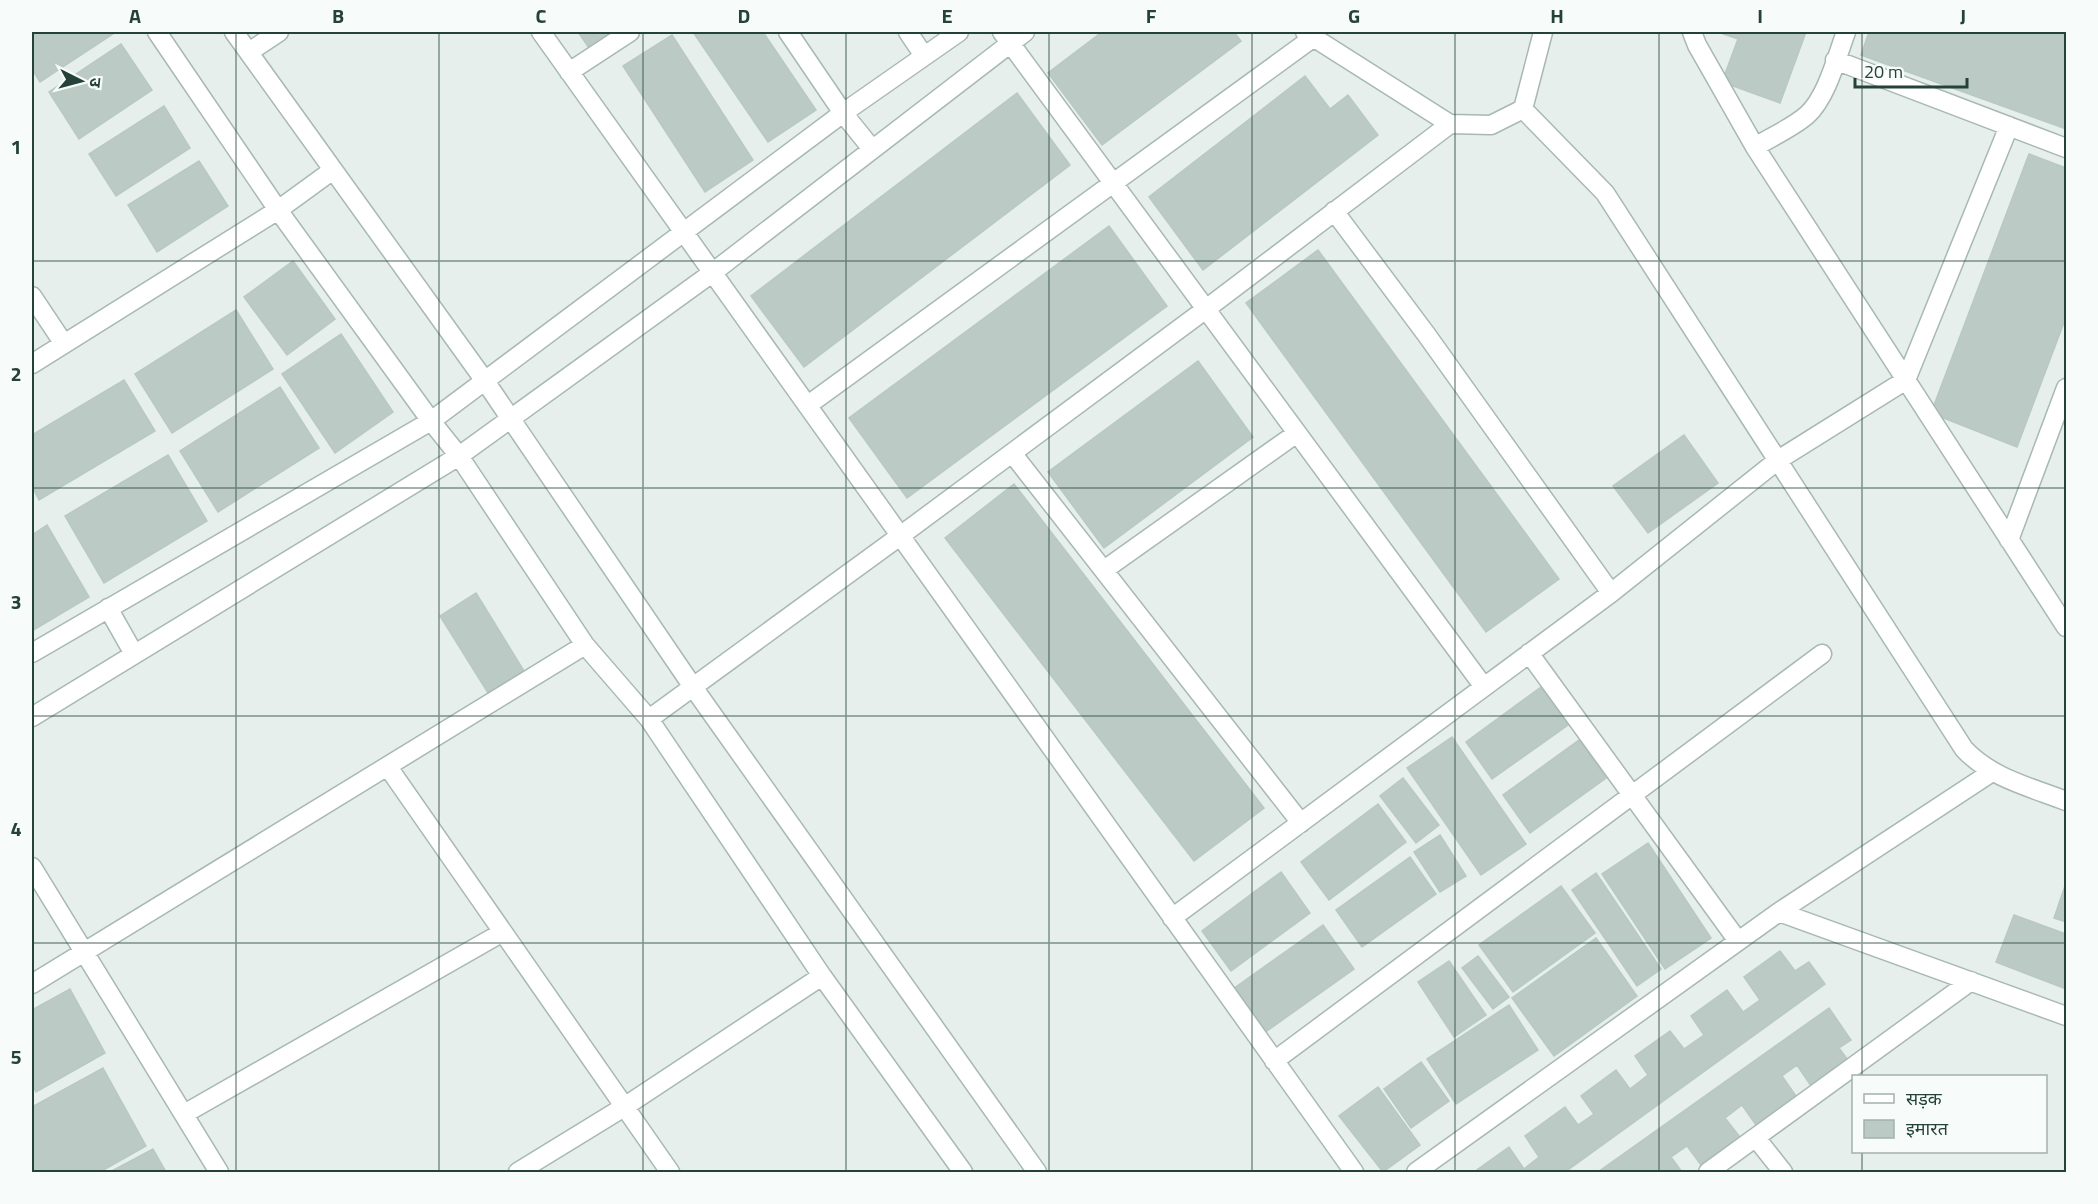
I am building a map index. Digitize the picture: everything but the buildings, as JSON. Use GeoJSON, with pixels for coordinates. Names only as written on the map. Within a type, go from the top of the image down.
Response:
{"type":"FeatureCollection","features":[{"type":"Feature","properties":{"kind":"street"},"geometry":{"type":"LineString","coordinates":[[157,32],[278,210],[431,421],[459,456],[585,645],[649,719],[822,976],[963,1173]]}},
{"type":"Feature","properties":{"kind":"street"},"geometry":{"type":"LineString","coordinates":[[234,32],[485,381],[693,687],[1036,1173]]}},
{"type":"Feature","properties":{"kind":"street"},"geometry":{"type":"LineString","coordinates":[[249,52],[279,32]]}},
{"type":"Feature","properties":{"kind":"street"},"geometry":{"type":"LineString","coordinates":[[541,32],[1354,1173]]}},
{"type":"Feature","properties":{"kind":"street"},"geometry":{"type":"LineString","coordinates":[[570,72],[630,32]]}},
{"type":"Feature","properties":{"kind":"street"},"geometry":{"type":"LineString","coordinates":[[788,32],[843,113],[872,149]]}},
{"type":"Feature","properties":{"kind":"street"},"geometry":{"type":"LineString","coordinates":[[908,32],[924,56]]}},
{"type":"Feature","properties":{"kind":"street"},"geometry":{"type":"LineString","coordinates":[[32,653],[431,421],[843,113],[959,32]]}},
{"type":"Feature","properties":{"kind":"street"},"geometry":{"type":"LineString","coordinates":[[32,717],[459,456],[712,273],[872,149],[1006,37],[1025,32]]}},
{"type":"Feature","properties":{"kind":"street"},"geometry":{"type":"LineString","coordinates":[[808,405],[1113,183],[1309,34],[1449,124],[1491,125],[1523,109],[1543,32]]}},
{"type":"Feature","properties":{"kind":"street"},"geometry":{"type":"LineString","coordinates":[[1692,32],[1696,45],[1755,147],[2067,627]]}},
{"type":"Feature","properties":{"kind":"street"},"geometry":{"type":"LineString","coordinates":[[1755,147],[1806,115],[1822,93],[1846,32]]}},
{"type":"Feature","properties":{"kind":"street"},"geometry":{"type":"LineString","coordinates":[[1006,37],[1484,687]]}},
{"type":"Feature","properties":{"kind":"street"},"geometry":{"type":"LineString","coordinates":[[1835,60],[2067,148]]}},
{"type":"Feature","properties":{"kind":"street"},"geometry":{"type":"LineString","coordinates":[[1523,109],[1605,192],[1964,749],[1976,762],[1992,772],[2067,801]]}},
{"type":"Feature","properties":{"kind":"street"},"geometry":{"type":"LineString","coordinates":[[649,719],[1206,309],[1449,124]]}},
{"type":"Feature","properties":{"kind":"street"},"geometry":{"type":"LineString","coordinates":[[1172,918],[1611,593],[1778,460],[1906,380],[2009,126]]}},
{"type":"Feature","properties":{"kind":"street"},"geometry":{"type":"LineString","coordinates":[[32,364],[278,210],[333,170]]}},
{"type":"Feature","properties":{"kind":"street"},"geometry":{"type":"LineString","coordinates":[[1334,211],[1433,344],[1611,593]]}},
{"type":"Feature","properties":{"kind":"street"},"geometry":{"type":"LineString","coordinates":[[32,296],[64,344]]}},
{"type":"Feature","properties":{"kind":"street"},"geometry":{"type":"LineString","coordinates":[[2009,540],[2067,388]]}},
{"type":"Feature","properties":{"kind":"street"},"geometry":{"type":"LineString","coordinates":[[1104,570],[1297,433]]}},
{"type":"Feature","properties":{"kind":"street"},"geometry":{"type":"LineString","coordinates":[[1012,453],[1301,823]]}},
{"type":"Feature","properties":{"kind":"street"},"geometry":{"type":"LineString","coordinates":[[108,608],[134,654]]}},
{"type":"Feature","properties":{"kind":"street"},"geometry":{"type":"LineString","coordinates":[[32,984],[585,645]]}},
{"type":"Feature","properties":{"kind":"street"},"geometry":{"type":"LineString","coordinates":[[1529,654],[1738,941]]}},
{"type":"Feature","properties":{"kind":"street"},"geometry":{"type":"LineString","coordinates":[[1274,1061],[1821,654]]}},
{"type":"Feature","properties":{"kind":"street"},"geometry":{"type":"LineString","coordinates":[[388,767],[670,1173]]}},
{"type":"Feature","properties":{"kind":"street"},"geometry":{"type":"LineString","coordinates":[[1416,1173],[1779,912],[1992,772]]}},
{"type":"Feature","properties":{"kind":"street"},"geometry":{"type":"LineString","coordinates":[[32,867],[219,1173]]}},
{"type":"Feature","properties":{"kind":"street"},"geometry":{"type":"LineString","coordinates":[[1779,912],[2067,1016]]}},
{"type":"Feature","properties":{"kind":"street"},"geometry":{"type":"LineString","coordinates":[[184,1114],[503,932]]}},
{"type":"Feature","properties":{"kind":"street"},"geometry":{"type":"LineString","coordinates":[[518,1173],[624,1107],[822,976]]}},
{"type":"Feature","properties":{"kind":"street"},"geometry":{"type":"LineString","coordinates":[[1708,1173],[1971,981]]}},
{"type":"Feature","properties":{"kind":"street"},"geometry":{"type":"LineString","coordinates":[[1756,1138],[1783,1173]]}}]}
